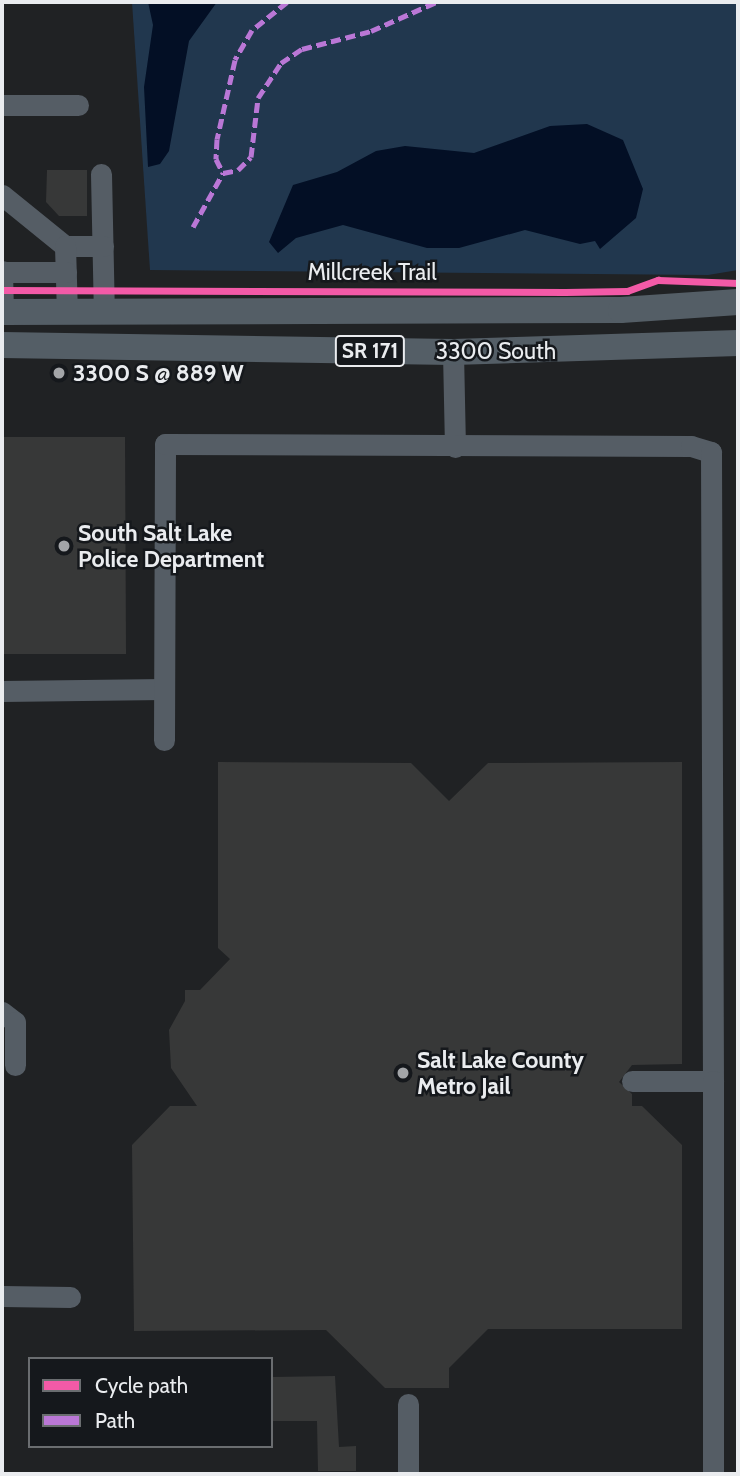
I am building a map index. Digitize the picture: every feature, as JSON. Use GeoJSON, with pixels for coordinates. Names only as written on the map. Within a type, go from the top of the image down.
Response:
{"type":"FeatureCollection","features":[{"type":"Feature","properties":{"kind":"main road","name":"3300 South"},"geometry":{"type":"LineString","coordinates":[[2,312],[621,310],[738,302]]}},
{"type":"Feature","properties":{"kind":"main road","name":"3300 South"},"geometry":{"type":"LineString","coordinates":[[2,345],[453,352],[738,343]]}},
{"type":"Feature","properties":{"kind":"lane"},"geometry":{"type":"LineString","coordinates":[[2,105],[78,105]]}},
{"type":"Feature","properties":{"kind":"lane"},"geometry":{"type":"LineString","coordinates":[[101,174],[104,313]]}},
{"type":"Feature","properties":{"kind":"lane"},"geometry":{"type":"LineString","coordinates":[[2,195],[65,246],[103,246]]}},
{"type":"Feature","properties":{"kind":"lane"},"geometry":{"type":"LineString","coordinates":[[65,246],[67,312]]}},
{"type":"Feature","properties":{"kind":"lane"},"geometry":{"type":"LineString","coordinates":[[2,312],[2,271],[66,272]]}},
{"type":"Feature","properties":{"kind":"lane"},"geometry":{"type":"LineString","coordinates":[[453,352],[454,447]]}},
{"type":"Feature","properties":{"kind":"lane"},"geometry":{"type":"LineString","coordinates":[[164,740],[165,444],[691,446],[711,452],[713,1474]]}},
{"type":"Feature","properties":{"kind":"lane"},"geometry":{"type":"LineString","coordinates":[[2,691],[164,689]]}},
{"type":"Feature","properties":{"kind":"lane"},"geometry":{"type":"LineString","coordinates":[[2,1012],[15,1023],[15,1065]]}},
{"type":"Feature","properties":{"kind":"lane"},"geometry":{"type":"LineString","coordinates":[[632,1080],[713,1081]]}},
{"type":"Feature","properties":{"kind":"lane"},"geometry":{"type":"LineString","coordinates":[[2,1296],[70,1297]]}},
{"type":"Feature","properties":{"kind":"lane"},"geometry":{"type":"LineString","coordinates":[[408,1404],[408,1474]]}},
{"type":"Feature","properties":{"kind":"shaded area"},"geometry":{"type":"Polygon","coordinates":[[[132,2],[738,2],[738,270],[708,275],[150,270],[132,2]]]}},
{"type":"Feature","properties":{"kind":"shaded area"},"geometry":{"type":"Polygon","coordinates":[[[148,2],[217,2],[189,41],[169,151],[160,164],[148,167],[144,87],[153,25],[148,2]]]}},
{"type":"Feature","properties":{"kind":"shaded area"},"geometry":{"type":"Polygon","coordinates":[[[587,124],[623,140],[643,189],[636,218],[600,249],[595,241],[580,244],[525,230],[459,248],[427,248],[343,225],[296,238],[278,253],[269,242],[293,185],[337,172],[376,151],[405,146],[474,153],[550,126],[587,124]]]}},
{"type":"Feature","properties":{"kind":"building"},"geometry":{"type":"Polygon","coordinates":[[[47,170],[87,170],[87,216],[59,216],[46,202],[47,170]]]}},
{"type":"Feature","properties":{"kind":"building","name":"South Salt Lake Police Department"},"geometry":{"type":"Polygon","coordinates":[[[2,437],[125,437],[126,654],[3,654],[2,437]]]}},
{"type":"Feature","properties":{"kind":"building","name":"Salt Lake County Metro Jail"},"geometry":{"type":"Polygon","coordinates":[[[218,762],[411,763],[449,801],[488,763],[682,762],[682,1064],[632,1065],[619,1082],[632,1094],[632,1106],[642,1106],[682,1145],[682,1329],[488,1329],[449,1368],[449,1388],[385,1388],[326,1330],[134,1331],[132,1145],[170,1106],[197,1106],[171,1068],[169,1030],[185,1001],[185,990],[200,990],[230,959],[218,948],[218,762]]]}},
{"type":"Feature","properties":{"kind":"building"},"geometry":{"type":"Polygon","coordinates":[[[335,1376],[339,1447],[356,1446],[356,1471],[318,1471],[317,1421],[273,1421],[273,1377],[335,1376]]]}},
{"type":"Feature","properties":{"kind":"marked path"},"geometry":{"type":"LineString","coordinates":[[287,2],[252,30],[235,60],[217,139],[216,159],[223,173],[238,170],[251,157],[258,98],[281,63],[302,49],[371,31],[436,2]]}},
{"type":"Feature","properties":{"kind":"marked path"},"geometry":{"type":"LineString","coordinates":[[193,227],[223,173]]}},
{"type":"Feature","properties":{"kind":"cycle path","name":"Millcreek Trail"},"geometry":{"type":"LineString","coordinates":[[2,290],[565,292],[627,291],[658,280],[738,283]]}},
{"type":"Feature","properties":{"kind":"place","name":"3300 S @ 889 W"},"geometry":{"type":"Point","coordinates":[59,373]}},
{"type":"Feature","properties":{"kind":"place","name":"South Salt Lake Police Department"},"geometry":{"type":"Point","coordinates":[64,546]}},
{"type":"Feature","properties":{"kind":"place","name":"Salt Lake County Metro Jail"},"geometry":{"type":"Point","coordinates":[403,1073]}}]}
